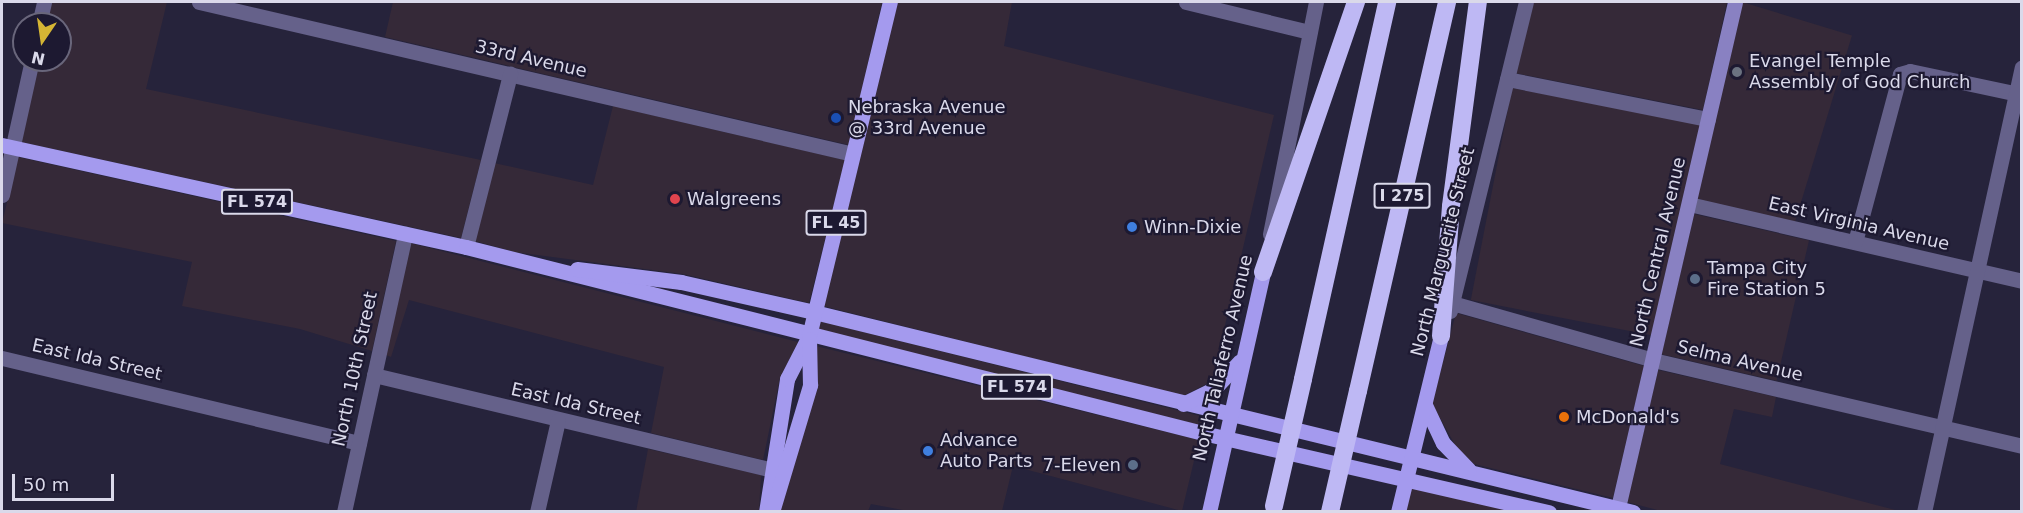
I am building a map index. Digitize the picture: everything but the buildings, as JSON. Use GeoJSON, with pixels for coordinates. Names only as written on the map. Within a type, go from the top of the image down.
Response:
{"type":"FeatureCollection","features":[{"type":"Feature","properties":{"kind":"highway"},"geometry":{"type":"LineString","coordinates":[[1263,272],[1356,2]]}},
{"type":"Feature","properties":{"kind":"highway","name":"I 275"},"geometry":{"type":"LineString","coordinates":[[1273,508],[1304,379],[1387,2]]}},
{"type":"Feature","properties":{"kind":"highway","name":"I 275"},"geometry":{"type":"LineString","coordinates":[[1330,512],[1447,2]]}},
{"type":"Feature","properties":{"kind":"highway"},"geometry":{"type":"LineString","coordinates":[[1442,336],[1451,206],[1478,2]]}},
{"type":"Feature","properties":{"kind":"main road","name":"FL 45"},"geometry":{"type":"LineString","coordinates":[[772,512],[810,385],[809,336],[814,312],[890,2]]}},
{"type":"Feature","properties":{"kind":"main road","name":"FL 574"},"geometry":{"type":"LineString","coordinates":[[7,146],[466,247],[809,336],[1225,438],[1406,476],[1549,512]]}},
{"type":"Feature","properties":{"kind":"main road","name":"FL 574"},"geometry":{"type":"LineString","coordinates":[[512,260],[681,282],[814,312],[1623,510]]}},
{"type":"Feature","properties":{"kind":"main road","name":"North Taliaferro Avenue"},"geometry":{"type":"LineString","coordinates":[[1209,512],[1263,272]]}},
{"type":"Feature","properties":{"kind":"main road","name":"FL 45"},"geometry":{"type":"LineString","coordinates":[[766,512],[769,469],[787,380],[809,336]]}},
{"type":"Feature","properties":{"kind":"main road","name":"North Marguerite Street"},"geometry":{"type":"LineString","coordinates":[[1398,512],[1442,336]]}},
{"type":"Feature","properties":{"kind":"main road"},"geometry":{"type":"LineString","coordinates":[[1183,404],[1214,389],[1242,358]]}},
{"type":"Feature","properties":{"kind":"main road"},"geometry":{"type":"LineString","coordinates":[[1425,405],[1443,443],[1471,472]]}},
{"type":"Feature","properties":{"kind":"street","name":"33rd Avenue"},"geometry":{"type":"LineString","coordinates":[[199,2],[853,154]]}},
{"type":"Feature","properties":{"kind":"street"},"geometry":{"type":"LineString","coordinates":[[1186,2],[1309,32]]}},
{"type":"Feature","properties":{"kind":"street","name":"North Taliaferro Avenue"},"geometry":{"type":"LineString","coordinates":[[1263,272],[1316,2]]}},
{"type":"Feature","properties":{"kind":"street","name":"North Marguerite Street"},"geometry":{"type":"LineString","coordinates":[[1442,336],[1526,2]]}},
{"type":"Feature","properties":{"kind":"street","name":"North Central Avenue"},"geometry":{"type":"LineString","coordinates":[[1623,510],[1653,360],[1735,2]]}},
{"type":"Feature","properties":{"kind":"street"},"geometry":{"type":"LineString","coordinates":[[1924,512],[2022,68]]}},
{"type":"Feature","properties":{"kind":"street"},"geometry":{"type":"LineString","coordinates":[[1856,242],[1900,74],[1910,71],[2018,94]]}},
{"type":"Feature","properties":{"kind":"street"},"geometry":{"type":"LineString","coordinates":[[2,195],[7,146],[29,72]]}},
{"type":"Feature","properties":{"kind":"street"},"geometry":{"type":"LineString","coordinates":[[466,247],[510,74]]}},
{"type":"Feature","properties":{"kind":"street"},"geometry":{"type":"LineString","coordinates":[[1507,79],[1708,119]]}},
{"type":"Feature","properties":{"kind":"street","name":"East Virginia Avenue"},"geometry":{"type":"LineString","coordinates":[[1689,204],[2022,281]]}},
{"type":"Feature","properties":{"kind":"street","name":"North 10th Street"},"geometry":{"type":"LineString","coordinates":[[344,512],[405,234]]}},
{"type":"Feature","properties":{"kind":"street","name":"Selma Avenue"},"geometry":{"type":"LineString","coordinates":[[1452,303],[1653,360],[2022,446]]}},
{"type":"Feature","properties":{"kind":"street","name":"East Ida Street"},"geometry":{"type":"LineString","coordinates":[[2,358],[359,443]]}},
{"type":"Feature","properties":{"kind":"street","name":"East Ida Street"},"geometry":{"type":"LineString","coordinates":[[374,375],[769,469]]}},
{"type":"Feature","properties":{"kind":"street"},"geometry":{"type":"LineString","coordinates":[[537,512],[558,420]]}},
{"type":"Feature","properties":{"kind":"shaded area"},"geometry":{"type":"Polygon","coordinates":[[[52,2],[167,2],[146,89],[481,160],[461,238],[21,142],[36,72],[72,72],[72,12],[50,12],[52,2]]]}},
{"type":"Feature","properties":{"kind":"shaded area"},"geometry":{"type":"Polygon","coordinates":[[[393,2],[882,2],[849,145],[385,37],[393,2]]]}},
{"type":"Feature","properties":{"kind":"shaded area"},"geometry":{"type":"Polygon","coordinates":[[[897,2],[1012,2],[1004,46],[1274,115],[1212,381],[1183,396],[823,306],[897,2]]]}},
{"type":"Feature","properties":{"kind":"shaded area"},"geometry":{"type":"Polygon","coordinates":[[[1533,2],[1727,2],[1703,110],[1515,73],[1533,2]]]}},
{"type":"Feature","properties":{"kind":"shaded area"},"geometry":{"type":"Polygon","coordinates":[[[1742,2],[1852,36],[1793,228],[1683,194],[1742,2]]]}},
{"type":"Feature","properties":{"kind":"shaded area"},"geometry":{"type":"Polygon","coordinates":[[[1512,88],[1700,125],[1659,337],[1471,300],[1512,88]]]}},
{"type":"Feature","properties":{"kind":"shaded area"},"geometry":{"type":"Polygon","coordinates":[[[613,106],[845,160],[809,303],[683,274],[514,252],[475,241],[494,163],[593,185],[613,106]]]}},
{"type":"Feature","properties":{"kind":"shaded area"},"geometry":{"type":"Polygon","coordinates":[[[18,157],[396,241],[372,351],[300,329],[182,306],[192,262],[2,223],[18,157]]]}},
{"type":"Feature","properties":{"kind":"shaded area"},"geometry":{"type":"Polygon","coordinates":[[[1694,214],[1809,241],[1777,381],[1662,354],[1694,214]]]}},
{"type":"Feature","properties":{"kind":"shaded area"},"geometry":{"type":"Polygon","coordinates":[[[410,243],[798,342],[780,378],[763,460],[651,433],[664,367],[409,300],[391,357],[386,355],[410,243]]]}},
{"type":"Feature","properties":{"kind":"shaded area"},"geometry":{"type":"Polygon","coordinates":[[[1456,313],[1644,366],[1613,498],[1474,464],[1458,450],[1432,404],[1456,313]]]}},
{"type":"Feature","properties":{"kind":"shaded area"},"geometry":{"type":"Polygon","coordinates":[[[819,321],[1204,417],[1202,426],[817,330],[819,321]]]}},
{"type":"Feature","properties":{"kind":"shaded area"},"geometry":{"type":"Polygon","coordinates":[[[816,346],[1199,440],[1182,511],[1013,466],[1002,511],[908,511],[871,504],[868,511],[779,512],[817,387],[816,346]]]}},
{"type":"Feature","properties":{"kind":"shaded area"},"geometry":{"type":"Polygon","coordinates":[[[1658,370],[1776,397],[1772,417],[1734,409],[1720,464],[1899,511],[1665,512],[1627,502],[1658,370]]]}},
{"type":"Feature","properties":{"kind":"shaded area"},"geometry":{"type":"Polygon","coordinates":[[[648,449],[761,475],[759,511],[636,512],[648,449]]]}},
{"type":"Feature","properties":{"kind":"shaded area"},"geometry":{"type":"Polygon","coordinates":[[[1412,485],[1525,512],[1406,512],[1412,485]]]}},
{"type":"Feature","properties":{"kind":"place","name":"Evangel Temple Assembly of God Church"},"geometry":{"type":"Point","coordinates":[1737,72]}},
{"type":"Feature","properties":{"kind":"place","name":"Nebraska Avenue @ 33rd Avenue"},"geometry":{"type":"Point","coordinates":[836,118]}},
{"type":"Feature","properties":{"kind":"place","name":"Walgreens"},"geometry":{"type":"Point","coordinates":[675,199]}},
{"type":"Feature","properties":{"kind":"place","name":"Winn-Dixie"},"geometry":{"type":"Point","coordinates":[1132,227]}},
{"type":"Feature","properties":{"kind":"place","name":"Tampa City Fire Station 5"},"geometry":{"type":"Point","coordinates":[1695,279]}},
{"type":"Feature","properties":{"kind":"place","name":"McDonald's"},"geometry":{"type":"Point","coordinates":[1564,417]}},
{"type":"Feature","properties":{"kind":"place","name":"Advance Auto Parts"},"geometry":{"type":"Point","coordinates":[928,451]}},
{"type":"Feature","properties":{"kind":"place","name":"7-Eleven"},"geometry":{"type":"Point","coordinates":[1133,465]}}]}
